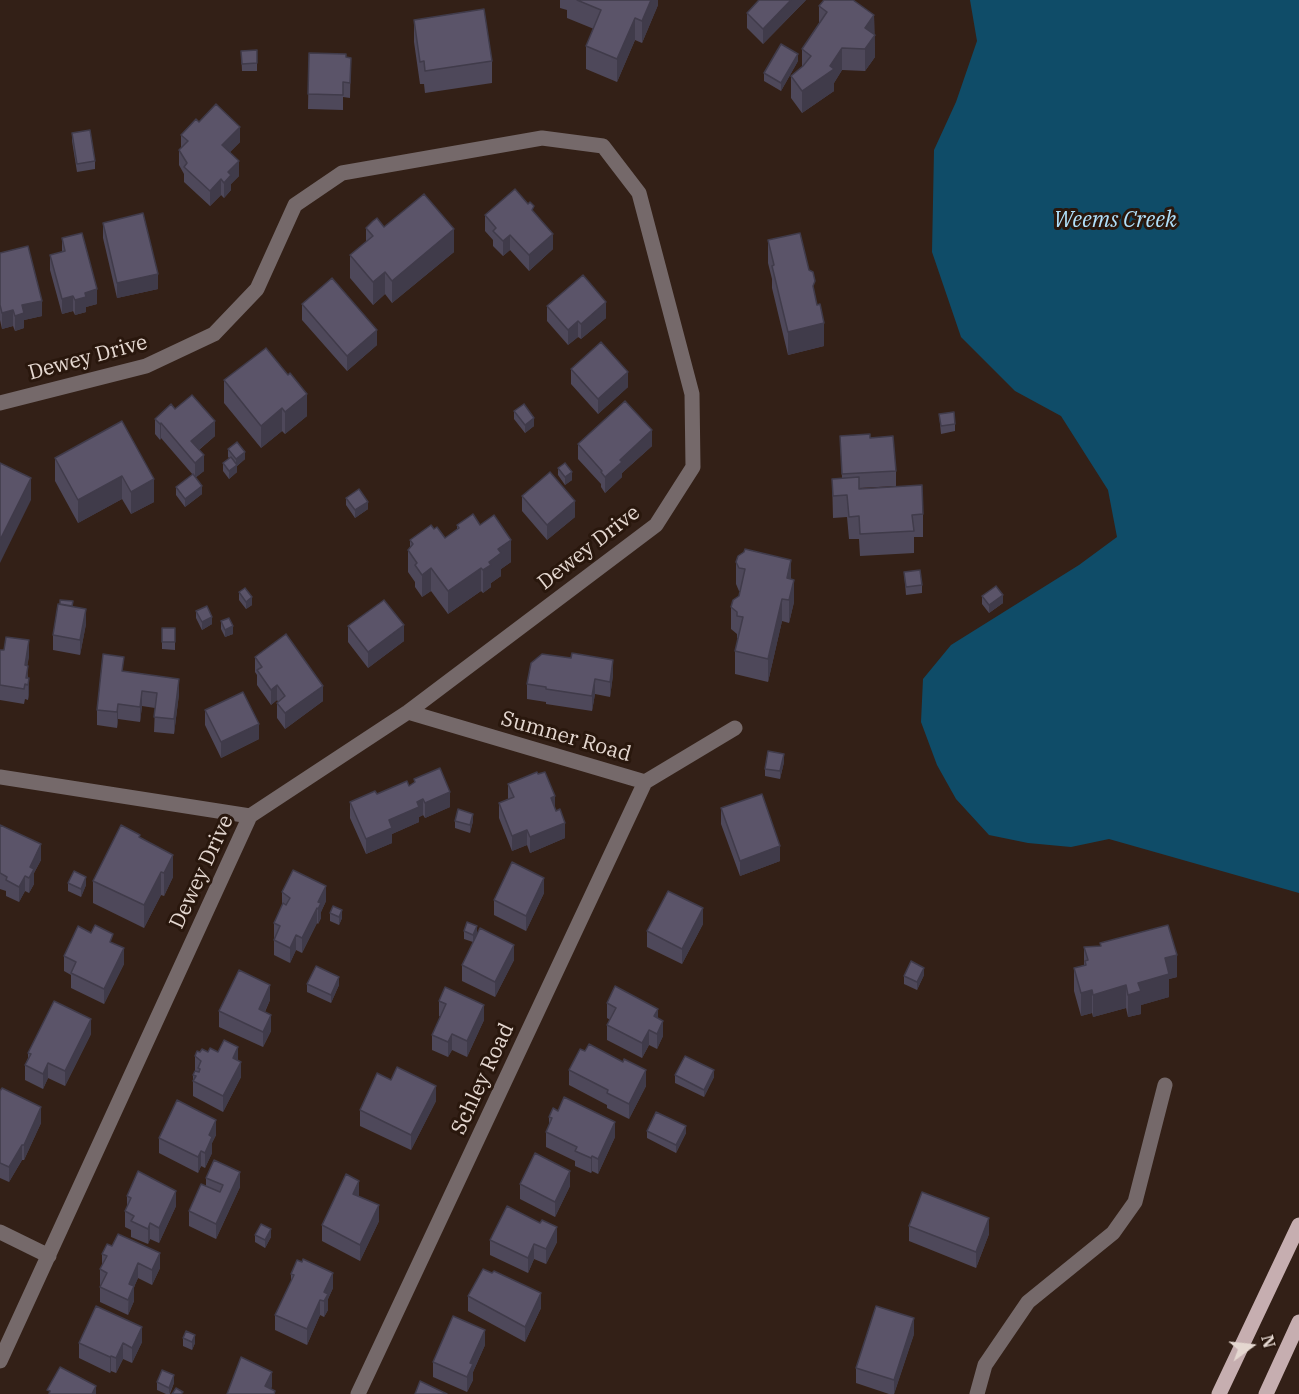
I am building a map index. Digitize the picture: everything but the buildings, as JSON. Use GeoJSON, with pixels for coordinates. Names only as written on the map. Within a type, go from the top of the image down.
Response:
{"type":"FeatureCollection","features":[{"type":"Feature","properties":{"kind":"main road"},"geometry":{"type":"LineString","coordinates":[[1219,1394],[1299,1225]]}},
{"type":"Feature","properties":{"kind":"main road"},"geometry":{"type":"LineString","coordinates":[[1266,1394],[1299,1322]]}},
{"type":"Feature","properties":{"kind":"street","name":"Dewey Drive"},"geometry":{"type":"LineString","coordinates":[[0,403],[146,366],[214,334],[257,289],[295,205],[342,173],[542,138],[603,146],[639,193],[692,394],[693,467],[656,525],[408,712],[250,816],[0,1361]]}},
{"type":"Feature","properties":{"kind":"street","name":"Sumner Road"},"geometry":{"type":"LineString","coordinates":[[408,712],[645,782],[735,728]]}},
{"type":"Feature","properties":{"kind":"street"},"geometry":{"type":"LineString","coordinates":[[0,777],[250,816]]}},
{"type":"Feature","properties":{"kind":"street","name":"Schley Road"},"geometry":{"type":"LineString","coordinates":[[358,1394],[645,782]]}},
{"type":"Feature","properties":{"kind":"street"},"geometry":{"type":"LineString","coordinates":[[977,1394],[985,1365],[1028,1302],[1113,1233],[1135,1202],[1166,1085]]}},
{"type":"Feature","properties":{"kind":"street"},"geometry":{"type":"LineString","coordinates":[[0,1232],[49,1256]]}},
{"type":"Feature","properties":{"kind":"water","name":"Weems Creek"},"geometry":{"type":"Polygon","coordinates":[[[970,0],[1299,0],[1299,893],[1109,839],[1071,847],[1028,843],[989,835],[956,799],[937,765],[921,722],[923,679],[951,645],[1079,565],[1117,537],[1108,490],[1061,416],[1015,391],[961,337],[932,252],[934,150],[956,102],[977,41],[970,0]]]}}]}
